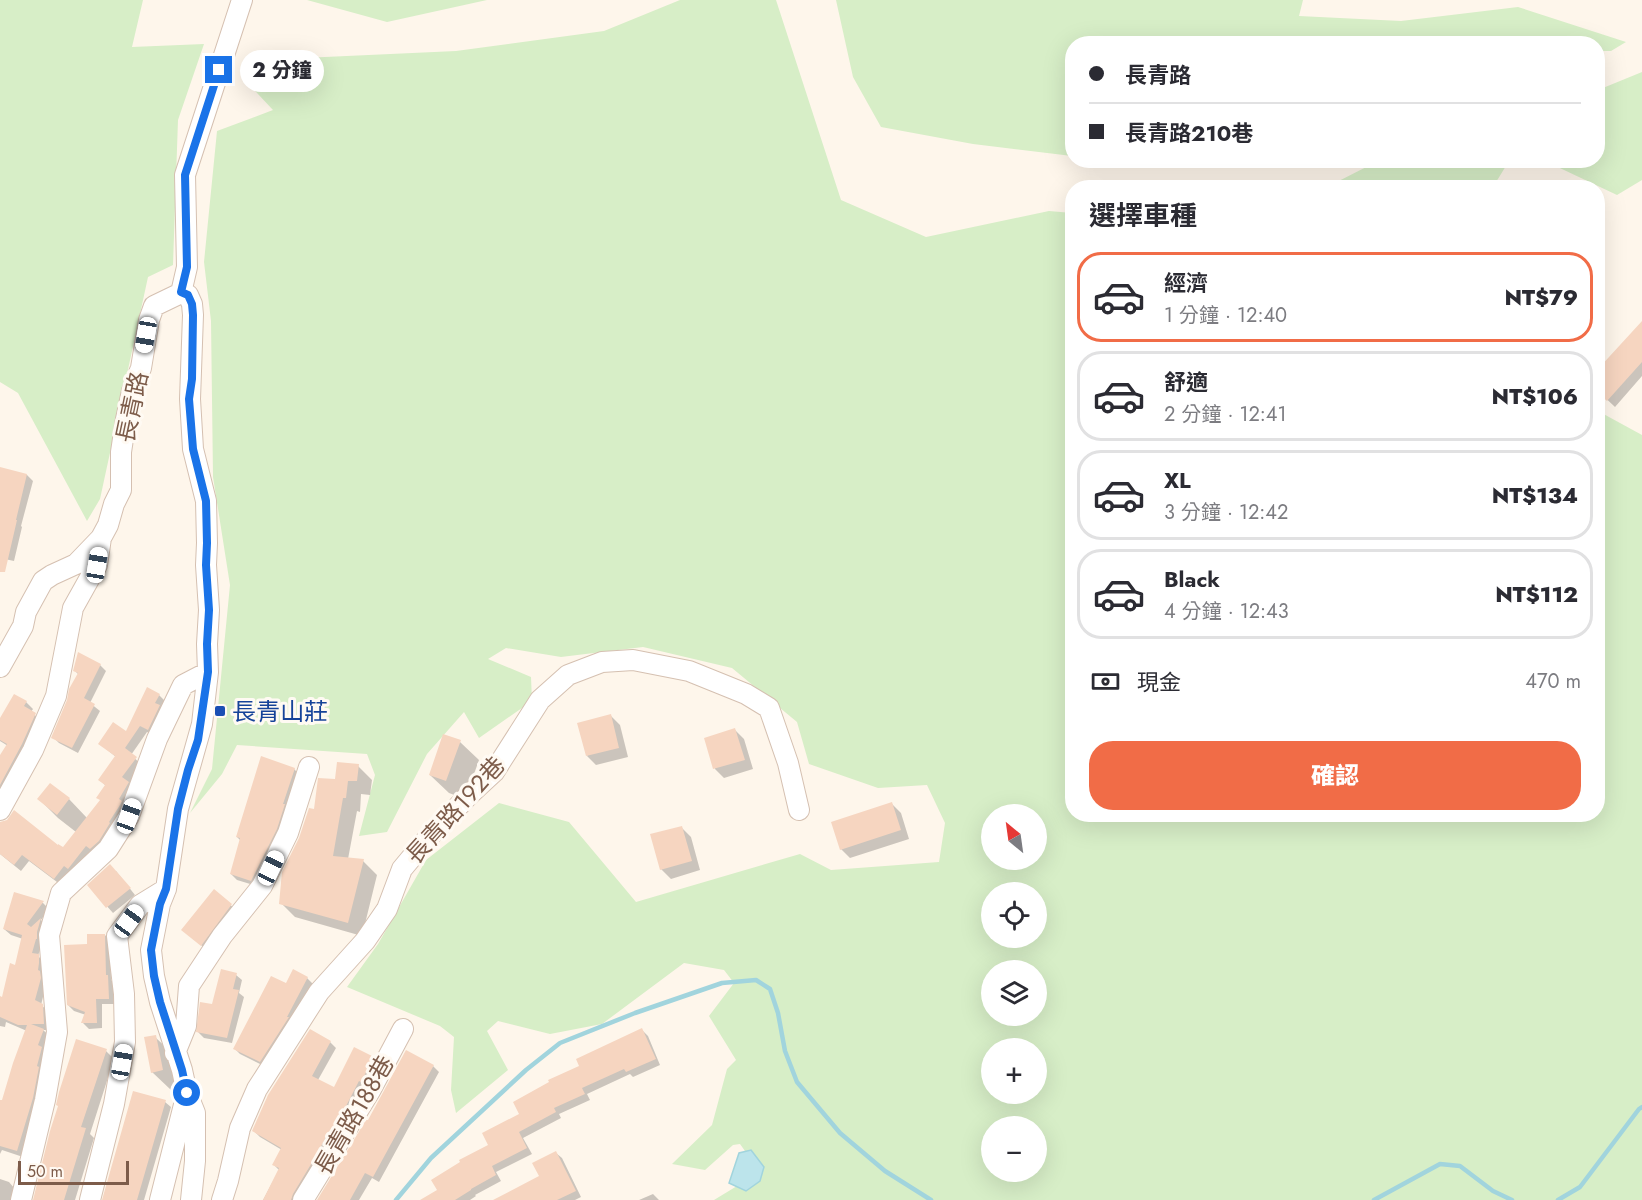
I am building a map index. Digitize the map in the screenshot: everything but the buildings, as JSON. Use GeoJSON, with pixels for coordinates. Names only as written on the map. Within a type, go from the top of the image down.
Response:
{"type":"FeatureCollection","features":[{"type":"Feature","properties":{"kind":"street"},"geometry":{"type":"LineString","coordinates":[[191,1200],[195,1161],[195,1113],[160,1002],[151,950],[160,904],[166,889],[178,809],[200,732],[208,672],[206,501],[193,449],[189,399],[192,379],[193,315],[188,295],[181,292],[187,267],[185,175],[241,4]]}},
{"type":"Feature","properties":{"kind":"street","name":"長青路"},"geometry":{"type":"LineString","coordinates":[[0,667],[23,626],[26,612],[43,581],[76,564],[101,538],[108,525],[121,490],[121,452],[126,419],[132,391],[141,368],[149,320],[154,306],[181,292]]}},
{"type":"Feature","properties":{"kind":"street"},"geometry":{"type":"LineString","coordinates":[[0,810],[33,750],[57,696],[73,608],[97,565],[101,538]]}},
{"type":"Feature","properties":{"kind":"street","name":"長青路192巷"},"geometry":{"type":"LineString","coordinates":[[222,1200],[240,1128],[257,1089],[319,992],[365,940],[387,909],[402,868],[468,796],[494,772],[540,700],[568,675],[602,662],[633,660],[689,671],[746,694],[769,708],[788,763],[799,810]]}},
{"type":"Feature","properties":{"kind":"street"},"geometry":{"type":"LineString","coordinates":[[21,1200],[45,1100],[57,1032],[49,935],[61,893],[108,849],[129,816],[157,739],[183,685],[208,672]]}},
{"type":"Feature","properties":{"kind":"street"},"geometry":{"type":"LineString","coordinates":[[175,1053],[186,1026],[189,986],[222,936],[262,886],[288,833],[309,767]]}},
{"type":"Feature","properties":{"kind":"street"},"geometry":{"type":"LineString","coordinates":[[90,1200],[114,1104],[125,1042],[124,994],[117,936],[140,905],[166,889]]}},
{"type":"Feature","properties":{"kind":"street","name":"長青路188巷"},"geometry":{"type":"LineString","coordinates":[[303,1200],[370,1091],[403,1029]]}},
{"type":"Feature","properties":{"kind":"street"},"geometry":{"type":"LineString","coordinates":[[160,1200],[187,1093]]}},
{"type":"Feature","properties":{"kind":"green space"},"geometry":{"type":"Polygon","coordinates":[[[0,0],[143,0],[132,47],[204,44],[178,120],[173,265],[148,277],[100,499],[87,521],[18,393],[0,382],[0,0]]]}},
{"type":"Feature","properties":{"kind":"green space"},"geometry":{"type":"Polygon","coordinates":[[[307,0],[487,0],[387,22],[307,0]]]}},
{"type":"Feature","properties":{"kind":"green space"},"geometry":{"type":"Polygon","coordinates":[[[680,0],[776,0],[841,200],[926,237],[1049,211],[1065,212],[1065,822],[1605,822],[1605,415],[1642,435],[1642,1200],[714,1200],[760,1172],[740,1144],[733,1145],[705,1170],[672,1164],[712,1125],[727,1069],[736,1060],[709,1016],[734,983],[724,970],[684,963],[602,1024],[550,1034],[498,1021],[487,1031],[508,1070],[456,1113],[451,1090],[454,1037],[440,1026],[347,987],[378,944],[426,860],[499,803],[569,822],[636,902],[800,854],[831,870],[939,862],[945,823],[927,785],[878,788],[809,764],[797,722],[732,668],[643,647],[561,657],[506,648],[488,659],[531,677],[532,701],[479,738],[464,712],[427,754],[387,832],[359,836],[375,775],[367,754],[237,745],[222,774],[190,813],[212,769],[230,585],[213,477],[211,321],[204,262],[217,131],[273,110],[242,77],[243,67],[303,58],[456,51],[604,31],[680,0]]]}},
{"type":"Feature","properties":{"kind":"green space"},"geometry":{"type":"Polygon","coordinates":[[[836,0],[1303,0],[1299,16],[1401,21],[1518,7],[1626,42],[1611,51],[1605,51],[1605,36],[1065,36],[1065,155],[973,144],[881,127],[853,77],[836,0]]]}},
{"type":"Feature","properties":{"kind":"green space"},"geometry":{"type":"Polygon","coordinates":[[[1642,72],[1642,180],[1617,195],[1605,189],[1605,180],[1585,180],[1560,168],[1605,168],[1605,87],[1642,72]]]}},
{"type":"Feature","properties":{"kind":"green space"},"geometry":{"type":"Polygon","coordinates":[[[1364,168],[1505,168],[1497,180],[1341,180],[1364,168]]]}},
{"type":"Feature","properties":{"kind":"water"},"geometry":{"type":"Polygon","coordinates":[[[751,1150],[764,1167],[760,1181],[746,1191],[729,1183],[739,1153],[751,1150]]]}},
{"type":"Feature","properties":{"kind":"waterway"},"geometry":{"type":"LineString","coordinates":[[396,1200],[431,1158],[526,1070],[560,1043],[635,1013],[722,983],[756,980],[770,989],[778,1013],[785,1051],[797,1082],[840,1133],[885,1171],[931,1200]]}},
{"type":"Feature","properties":{"kind":"waterway"},"geometry":{"type":"LineString","coordinates":[[1558,1200],[1580,1187],[1642,1107]]}},
{"type":"Feature","properties":{"kind":"waterway"},"geometry":{"type":"LineString","coordinates":[[1374,1200],[1440,1164],[1460,1166],[1493,1191],[1512,1200]]}},
{"type":"Feature","properties":{"kind":"place","name":"長青山莊"},"geometry":{"type":"Point","coordinates":[220,711]}},
{"type":"Feature","properties":{"kind":"route"},"geometry":{"type":"LineString","coordinates":[[187,1093],[160,1002],[151,950],[160,904],[166,889],[178,809],[202,724],[208,672],[206,501],[193,449],[189,399],[192,379],[193,315],[188,295],[181,292],[187,267],[185,175],[219,70]]}}]}
